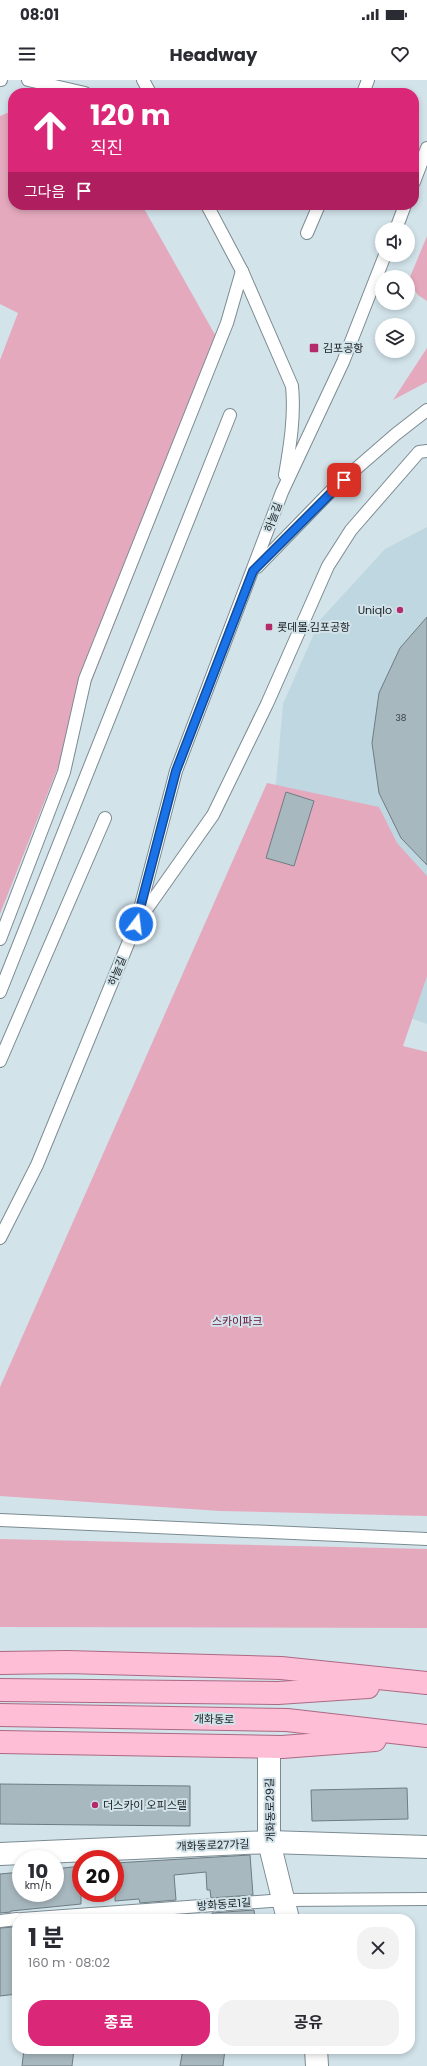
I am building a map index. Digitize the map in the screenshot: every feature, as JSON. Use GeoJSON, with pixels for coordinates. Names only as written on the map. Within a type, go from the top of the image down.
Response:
{"type":"FeatureCollection","features":[{"type":"Feature","properties":{"kind":"main road"},"geometry":{"type":"LineString","coordinates":[[0,1653],[67,1662]]}},
{"type":"Feature","properties":{"kind":"main road"},"geometry":{"type":"LineString","coordinates":[[0,1662],[67,1662],[281,1668],[427,1683]]}},
{"type":"Feature","properties":{"kind":"main road"},"geometry":{"type":"LineString","coordinates":[[0,1690],[278,1693],[427,1683]]}},
{"type":"Feature","properties":{"kind":"main road","name":"개화동로"},"geometry":{"type":"LineString","coordinates":[[0,1715],[287,1720],[427,1736]]}},
{"type":"Feature","properties":{"kind":"main road","name":"개화동로"},"geometry":{"type":"LineString","coordinates":[[0,1742],[269,1747],[427,1736]]}},
{"type":"Feature","properties":{"kind":"street","name":"개화동로29길"},"geometry":{"type":"LineString","coordinates":[[269,1747],[269,1842],[286,1909]]}},
{"type":"Feature","properties":{"kind":"street","name":"개화동로27가길"},"geometry":{"type":"LineString","coordinates":[[0,1854],[269,1842],[427,1847]]}},
{"type":"Feature","properties":{"kind":"street"},"geometry":{"type":"LineString","coordinates":[[316,2054],[317,2066]]}},
{"type":"Feature","properties":{"kind":"lane"},"geometry":{"type":"LineString","coordinates":[[28,80],[63,88]]}},
{"type":"Feature","properties":{"kind":"lane"},"geometry":{"type":"LineString","coordinates":[[419,169],[427,148]]}},
{"type":"Feature","properties":{"kind":"lane","name":"하늘길"},"geometry":{"type":"LineString","coordinates":[[210,210],[242,271],[292,386],[294,400],[291,443],[282,492]]}},
{"type":"Feature","properties":{"kind":"lane"},"geometry":{"type":"LineString","coordinates":[[308,233],[317,210]]}},
{"type":"Feature","properties":{"kind":"lane"},"geometry":{"type":"LineString","coordinates":[[399,222],[403,210]]}},
{"type":"Feature","properties":{"kind":"lane","name":"하늘길"},"geometry":{"type":"LineString","coordinates":[[0,1238],[37,1164],[136,924],[176,771],[282,492],[343,362],[382,262]]}},
{"type":"Feature","properties":{"kind":"lane"},"geometry":{"type":"LineString","coordinates":[[0,939],[64,772],[85,679],[227,323],[242,271]]}},
{"type":"Feature","properties":{"kind":"lane"},"geometry":{"type":"LineString","coordinates":[[253,571],[335,487],[396,434],[427,410]]}},
{"type":"Feature","properties":{"kind":"lane"},"geometry":{"type":"LineString","coordinates":[[0,992],[230,415]]}},
{"type":"Feature","properties":{"kind":"lane"},"geometry":{"type":"LineString","coordinates":[[136,924],[213,815],[267,704],[328,566],[351,530],[424,450]]}},
{"type":"Feature","properties":{"kind":"lane"},"geometry":{"type":"LineString","coordinates":[[0,1061],[105,818]]}},
{"type":"Feature","properties":{"kind":"lane"},"geometry":{"type":"LineString","coordinates":[[0,1520],[427,1539]]}},
{"type":"Feature","properties":{"kind":"lane","name":"방화동로1길"},"geometry":{"type":"LineString","coordinates":[[154,1914],[286,1909],[427,1899]]}},
{"type":"Feature","properties":{"kind":"lane"},"geometry":{"type":"LineString","coordinates":[[0,1921],[12,1920]]}},
{"type":"Feature","properties":{"kind":"shaded area"},"geometry":{"type":"Polygon","coordinates":[[[427,527],[427,1024],[413,1019],[344,961],[275,795],[283,704],[320,620],[385,549],[427,527]]]}},
{"type":"Feature","properties":{"kind":"green space"},"geometry":{"type":"Polygon","coordinates":[[[8,113],[8,210],[145,210],[223,349],[0,914],[0,360],[18,313],[0,304],[0,116],[8,113]]]}},
{"type":"Feature","properties":{"kind":"green space"},"geometry":{"type":"Polygon","coordinates":[[[427,236],[427,301],[415,291],[415,270],[413,270],[427,236]]]}},
{"type":"Feature","properties":{"kind":"green space"},"geometry":{"type":"Polygon","coordinates":[[[427,348],[427,382],[393,400],[427,348]]]}},
{"type":"Feature","properties":{"kind":"green space","name":"스카이파크"},"geometry":{"type":"Polygon","coordinates":[[[267,783],[379,807],[397,843],[427,876],[427,976],[403,1046],[427,1052],[427,1516],[220,1511],[0,1496],[0,1387],[267,783]]]}},
{"type":"Feature","properties":{"kind":"green space"},"geometry":{"type":"Polygon","coordinates":[[[0,1539],[427,1549],[427,1628],[0,1627],[0,1539]]]}},
{"type":"Feature","properties":{"kind":"building"},"geometry":{"type":"Polygon","coordinates":[[[427,617],[427,865],[401,838],[379,793],[372,743],[379,693],[400,648],[427,617]]]}},
{"type":"Feature","properties":{"kind":"building"},"geometry":{"type":"Polygon","coordinates":[[[286,792],[314,801],[294,866],[266,858],[286,792]]]}},
{"type":"Feature","properties":{"kind":"building","name":"더스카이 오피스텔"},"geometry":{"type":"Polygon","coordinates":[[[0,1784],[190,1786],[190,1826],[0,1824],[0,1784]]]}},
{"type":"Feature","properties":{"kind":"building"},"geometry":{"type":"Polygon","coordinates":[[[407,1788],[408,1819],[312,1821],[311,1790],[407,1788]]]}},
{"type":"Feature","properties":{"kind":"building"},"geometry":{"type":"Polygon","coordinates":[[[250,1855],[253,1895],[211,1898],[210,1890],[207,1890],[206,1872],[174,1875],[176,1900],[140,1903],[139,1899],[124,1900],[124,1862],[250,1855]]]}},
{"type":"Feature","properties":{"kind":"building"},"geometry":{"type":"Polygon","coordinates":[[[72,1867],[72,1902],[81,1902],[81,1904],[0,1913],[0,1874],[12,1873],[12,1902],[64,1902],[64,1868],[72,1867]]]}},
{"type":"Feature","properties":{"kind":"building"},"geometry":{"type":"Polygon","coordinates":[[[254,1910],[254,1914],[212,1914],[254,1910]]]}},
{"type":"Feature","properties":{"kind":"building"},"geometry":{"type":"Polygon","coordinates":[[[12,1927],[12,1995],[0,1996],[0,1928],[12,1927]]]}},
{"type":"Feature","properties":{"kind":"building"},"geometry":{"type":"Polygon","coordinates":[[[23,2054],[73,2054],[72,2066],[22,2066],[23,2054]]]}},
{"type":"Feature","properties":{"kind":"building"},"geometry":{"type":"Polygon","coordinates":[[[182,2054],[224,2054],[223,2066],[180,2066],[182,2054]]]}},
{"type":"Feature","properties":{"kind":"place","name":"김포공항"},"geometry":{"type":"Point","coordinates":[314,348]}},
{"type":"Feature","properties":{"kind":"place","name":"Uniqlo"},"geometry":{"type":"Point","coordinates":[400,610]}},
{"type":"Feature","properties":{"kind":"place","name":"롯데몰.김포공항"},"geometry":{"type":"Point","coordinates":[269,627]}},
{"type":"Feature","properties":{"kind":"place","name":"더스카이 오피스텔"},"geometry":{"type":"Point","coordinates":[95,1805]}},
{"type":"Feature","properties":{"kind":"route"},"geometry":{"type":"LineString","coordinates":[[136,924],[176,771],[253,571],[335,487],[344,480]]}}]}
